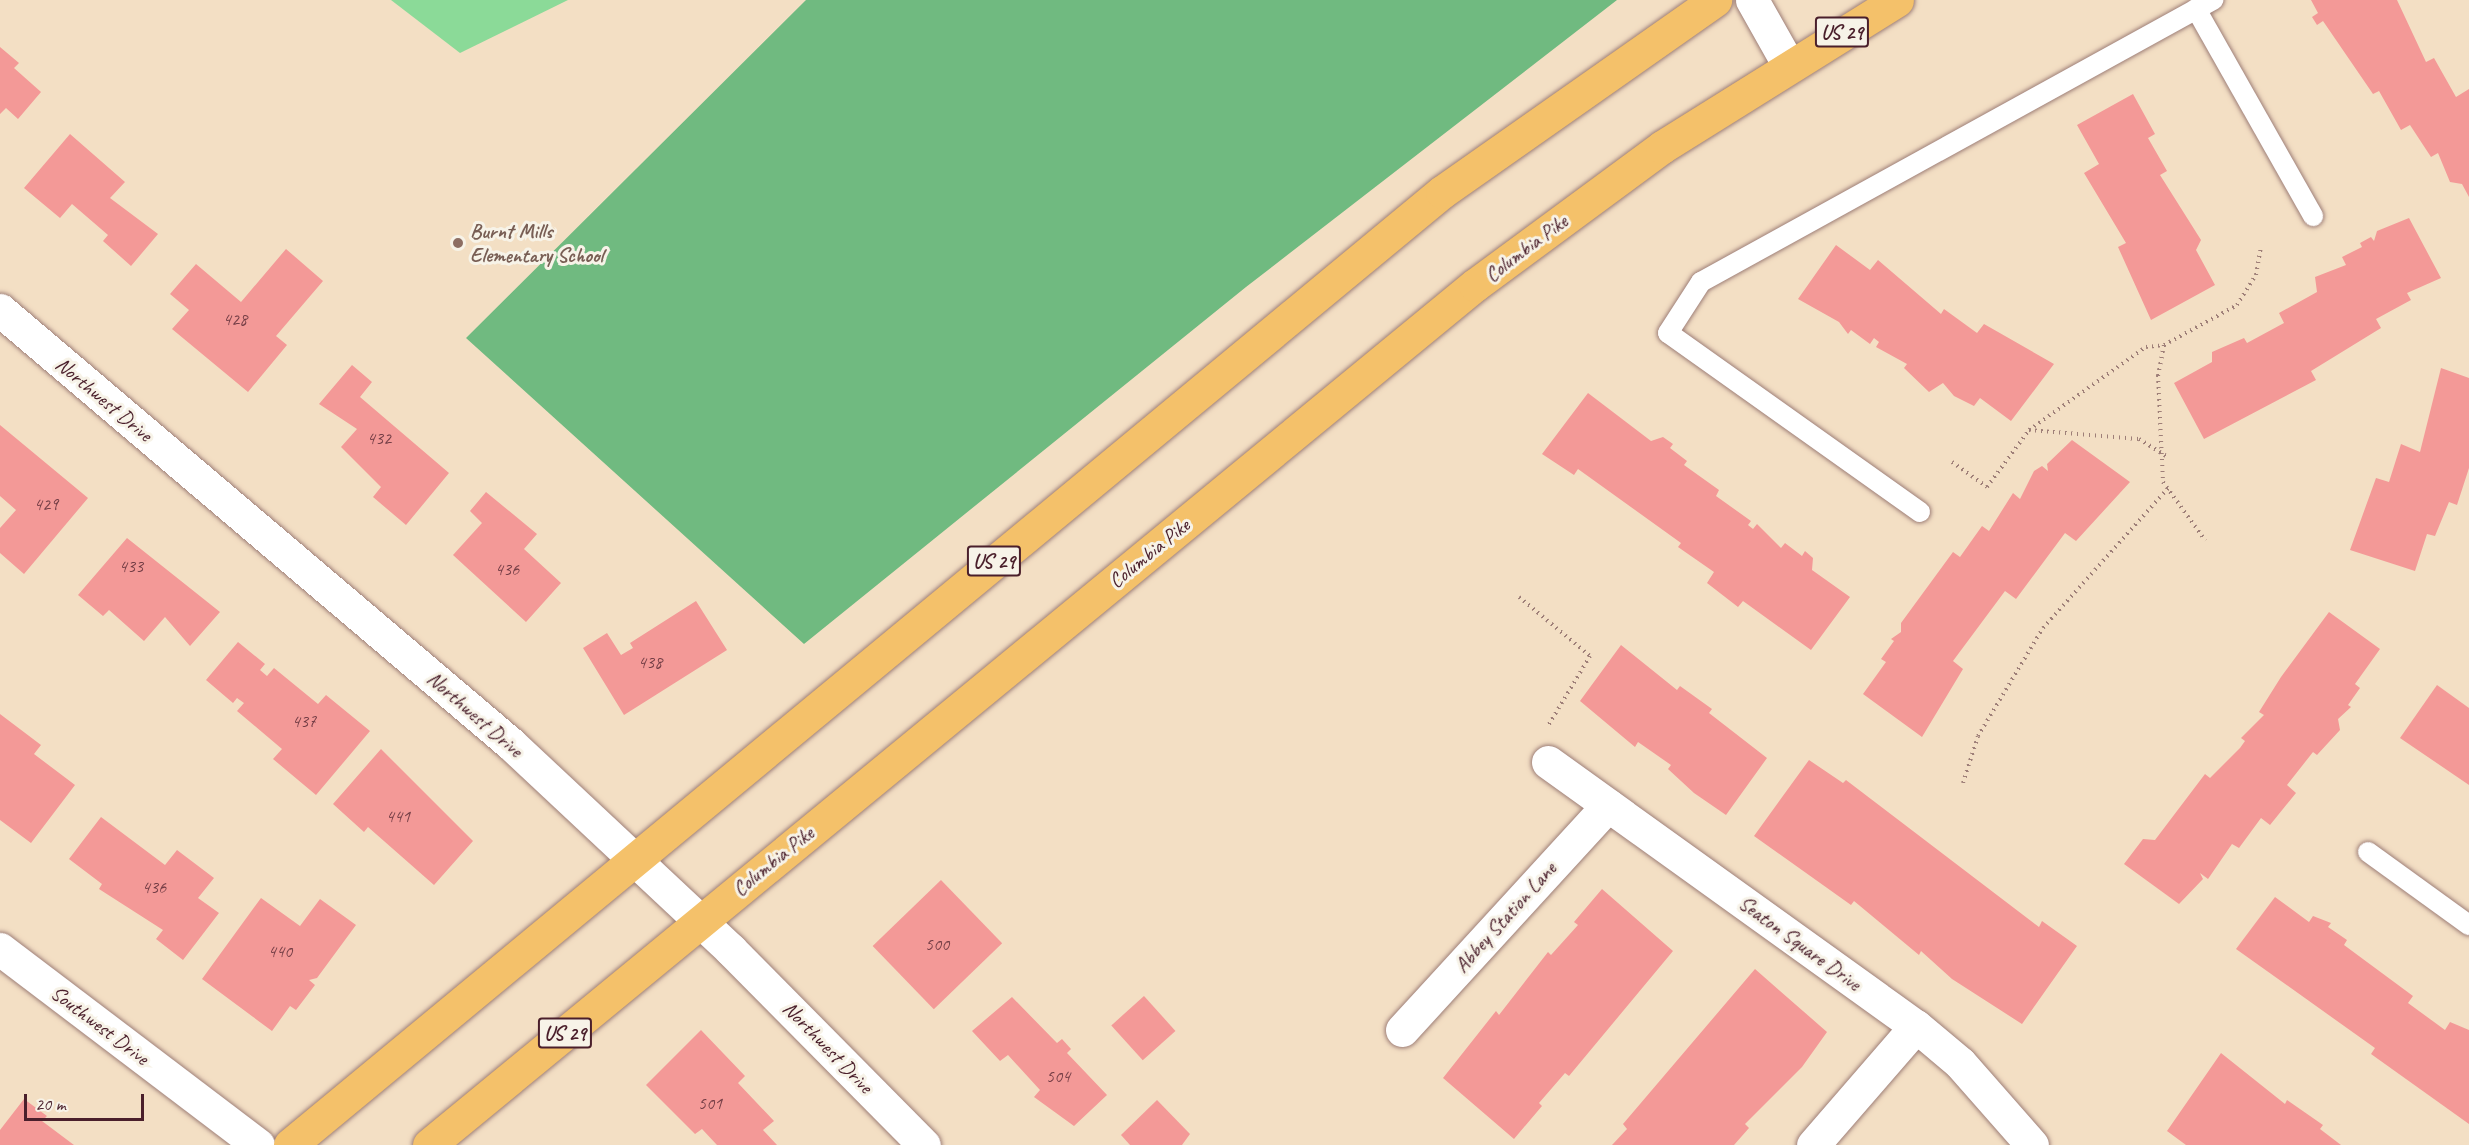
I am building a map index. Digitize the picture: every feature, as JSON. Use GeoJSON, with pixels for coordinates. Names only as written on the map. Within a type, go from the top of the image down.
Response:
{"type":"FeatureCollection","features":[{"type":"Feature","properties":{"kind":"highway","name":"US 29"},"geometry":{"type":"LineString","coordinates":[[290,1145],[634,858],[1442,192],[1715,0]]}},
{"type":"Feature","properties":{"kind":"highway","name":"Columbia Pike"},"geometry":{"type":"LineString","coordinates":[[429,1145],[1475,285],[1662,147],[1788,64],[1897,0]]}},
{"type":"Feature","properties":{"kind":"street"},"geometry":{"type":"LineString","coordinates":[[1752,0],[1788,64]]}},
{"type":"Feature","properties":{"kind":"street","name":"Northwest Drive"},"geometry":{"type":"LineString","coordinates":[[0,310],[511,744],[701,920],[924,1145]]}},
{"type":"Feature","properties":{"kind":"street","name":"Seaton Square Drive"},"geometry":{"type":"LineString","coordinates":[[1552,749],[1608,805],[1916,1026],[1960,1063],[2032,1145]]}},
{"type":"Feature","properties":{"kind":"street","name":"Abbey Station Lane"},"geometry":{"type":"LineString","coordinates":[[1402,1030],[1608,805]]}},
{"type":"Feature","properties":{"kind":"street","name":"Southwest Drive"},"geometry":{"type":"LineString","coordinates":[[0,949],[258,1145]]}},
{"type":"Feature","properties":{"kind":"street"},"geometry":{"type":"LineString","coordinates":[[1813,1145],[1916,1026]]}},
{"type":"Feature","properties":{"kind":"lane"},"geometry":{"type":"LineString","coordinates":[[1920,512],[1668,333],[1701,282],[2204,5],[2313,216]]}},
{"type":"Feature","properties":{"kind":"lane"},"geometry":{"type":"LineString","coordinates":[[2368,852],[2469,925]]}},
{"type":"Feature","properties":{"kind":"path"},"geometry":{"type":"LineString","coordinates":[[1952,462],[1987,487],[2029,430],[2146,347],[2164,345],[2237,305],[2256,275],[2261,246]]}},
{"type":"Feature","properties":{"kind":"path"},"geometry":{"type":"LineString","coordinates":[[2164,345],[2158,375],[2166,456],[2163,482],[2205,540]]}},
{"type":"Feature","properties":{"kind":"path"},"geometry":{"type":"LineString","coordinates":[[2029,430],[2139,439],[2166,456]]}},
{"type":"Feature","properties":{"kind":"path"},"geometry":{"type":"LineString","coordinates":[[1964,783],[1978,736],[2043,628],[2168,488]]}},
{"type":"Feature","properties":{"kind":"path"},"geometry":{"type":"LineString","coordinates":[[1519,597],[1590,656],[1547,722],[1552,749]]}},
{"type":"Feature","properties":{"kind":"green space"},"geometry":{"type":"Polygon","coordinates":[[[391,0],[568,0],[460,53],[391,0]]]}},
{"type":"Feature","properties":{"kind":"green space"},"geometry":{"type":"Polygon","coordinates":[[[806,0],[1617,0],[1246,287],[804,644],[466,338],[806,0]]]}},
{"type":"Feature","properties":{"kind":"building"},"geometry":{"type":"Polygon","coordinates":[[[2311,0],[2397,0],[2426,62],[2434,58],[2456,97],[2469,89],[2469,197],[2462,184],[2450,182],[2438,153],[2431,157],[2410,125],[2401,130],[2379,91],[2373,94],[2323,21],[2317,25],[2312,17],[2318,13],[2311,0]]]}},
{"type":"Feature","properties":{"kind":"building"},"geometry":{"type":"Polygon","coordinates":[[[0,47],[19,63],[14,68],[41,92],[18,119],[6,108],[0,114],[0,47]]]}},
{"type":"Feature","properties":{"kind":"building"},"geometry":{"type":"Polygon","coordinates":[[[2133,94],[2155,134],[2148,138],[2167,171],[2160,175],[2201,240],[2196,250],[2215,285],[2151,320],[2118,247],[2126,243],[2084,173],[2099,164],[2077,125],[2133,94]]]}},
{"type":"Feature","properties":{"kind":"building"},"geometry":{"type":"Polygon","coordinates":[[[70,134],[125,182],[110,198],[158,234],[131,266],[103,241],[108,235],[72,204],[60,218],[24,188],[70,134]]]}},
{"type":"Feature","properties":{"kind":"building"},"geometry":{"type":"Polygon","coordinates":[[[2409,218],[2441,278],[2407,293],[2411,300],[2376,319],[2381,328],[2311,371],[2316,380],[2204,439],[2174,383],[2212,362],[2212,352],[2244,338],[2247,343],[2284,323],[2279,313],[2317,292],[2315,277],[2346,265],[2342,257],[2362,247],[2360,243],[2371,237],[2374,241],[2377,231],[2409,218]]]}},
{"type":"Feature","properties":{"kind":"building"},"geometry":{"type":"Polygon","coordinates":[[[1836,245],[1870,270],[1878,260],[1941,314],[1944,309],[1977,333],[1984,324],[2054,364],[2011,421],[1980,398],[1974,406],[1954,396],[1943,383],[1929,392],[1904,368],[1907,364],[1876,347],[1879,342],[1874,338],[1870,344],[1851,330],[1848,334],[1839,322],[1798,299],[1836,245]]]}},
{"type":"Feature","properties":{"kind":"building"},"geometry":{"type":"Polygon","coordinates":[[[286,249],[323,281],[276,336],[287,345],[248,392],[172,329],[189,310],[170,294],[196,264],[241,302],[286,249]]]}},
{"type":"Feature","properties":{"kind":"building"},"geometry":{"type":"Polygon","coordinates":[[[352,365],[372,382],[360,397],[449,473],[406,525],[373,497],[381,487],[341,447],[357,429],[319,404],[352,365]]]}},
{"type":"Feature","properties":{"kind":"building"},"geometry":{"type":"Polygon","coordinates":[[[2441,368],[2469,378],[2469,468],[2457,505],[2449,502],[2435,536],[2427,534],[2415,571],[2350,550],[2376,478],[2389,482],[2401,444],[2420,452],[2441,368]]]}},
{"type":"Feature","properties":{"kind":"building"},"geometry":{"type":"Polygon","coordinates":[[[1588,393],[1651,441],[1663,437],[1673,444],[1670,448],[1687,461],[1684,465],[1719,490],[1716,496],[1751,521],[1748,525],[1753,529],[1757,524],[1781,548],[1785,543],[1802,556],[1805,551],[1813,558],[1812,570],[1850,597],[1811,650],[1743,601],[1738,607],[1707,583],[1714,572],[1678,547],[1681,543],[1578,469],[1574,475],[1542,454],[1588,393]]]}},
{"type":"Feature","properties":{"kind":"building"},"geometry":{"type":"Polygon","coordinates":[[[0,425],[88,498],[24,574],[0,553],[0,528],[16,510],[0,496],[0,425]]]}},
{"type":"Feature","properties":{"kind":"building"},"geometry":{"type":"Polygon","coordinates":[[[2072,440],[2130,482],[2076,541],[2065,533],[2016,599],[2005,591],[1953,661],[1963,669],[1922,737],[1863,694],[1886,662],[1881,659],[1894,641],[1891,639],[1901,632],[1901,623],[1953,552],[1960,557],[1982,526],[1989,531],[2013,493],[2020,499],[2034,471],[2042,466],[2048,471],[2047,464],[2072,440]]]}},
{"type":"Feature","properties":{"kind":"building"},"geometry":{"type":"Polygon","coordinates":[[[486,492],[537,534],[524,549],[561,583],[526,622],[453,555],[482,523],[470,511],[486,492]]]}},
{"type":"Feature","properties":{"kind":"building"},"geometry":{"type":"Polygon","coordinates":[[[127,538],[220,612],[190,646],[165,617],[144,641],[109,610],[103,616],[78,595],[127,538]]]}},
{"type":"Feature","properties":{"kind":"building"},"geometry":{"type":"Polygon","coordinates":[[[696,601],[727,650],[624,715],[583,648],[607,633],[621,655],[633,648],[630,643],[696,601]]]}},
{"type":"Feature","properties":{"kind":"building"},"geometry":{"type":"Polygon","coordinates":[[[2329,612],[2380,649],[2355,684],[2360,688],[2348,705],[2351,707],[2338,719],[2340,730],[2317,755],[2313,752],[2287,785],[2296,793],[2270,825],[2261,818],[2239,848],[2232,844],[2208,879],[2200,873],[2203,879],[2179,904],[2124,864],[2143,839],[2155,840],[2205,774],[2210,778],[2240,748],[2245,741],[2241,738],[2264,715],[2259,712],[2281,677],[2329,612]]]}},
{"type":"Feature","properties":{"kind":"building"},"geometry":{"type":"Polygon","coordinates":[[[238,642],[265,664],[260,670],[267,676],[274,668],[318,704],[326,695],[370,731],[316,795],[273,759],[282,749],[237,711],[244,703],[237,698],[233,703],[206,680],[238,642]]]}},
{"type":"Feature","properties":{"kind":"building"},"geometry":{"type":"Polygon","coordinates":[[[1621,645],[1677,690],[1680,686],[1712,709],[1709,713],[1767,758],[1726,815],[1694,793],[1668,769],[1671,765],[1638,742],[1635,747],[1580,701],[1621,645]]]}},
{"type":"Feature","properties":{"kind":"building"},"geometry":{"type":"Polygon","coordinates":[[[2437,685],[2469,708],[2469,785],[2400,738],[2437,685]]]}},
{"type":"Feature","properties":{"kind":"building"},"geometry":{"type":"Polygon","coordinates":[[[0,714],[41,745],[34,754],[75,785],[31,843],[0,820],[0,714]]]}},
{"type":"Feature","properties":{"kind":"building"},"geometry":{"type":"Polygon","coordinates":[[[381,749],[473,841],[434,885],[368,827],[364,832],[333,804],[381,749]]]}},
{"type":"Feature","properties":{"kind":"building"},"geometry":{"type":"Polygon","coordinates":[[[1809,760],[1843,783],[1846,780],[2039,927],[2042,921],[2077,946],[2022,1024],[1952,979],[1921,951],[1919,955],[1854,901],[1851,905],[1754,836],[1809,760]]]}},
{"type":"Feature","properties":{"kind":"building"},"geometry":{"type":"Polygon","coordinates":[[[101,817],[165,865],[177,850],[214,878],[198,898],[219,913],[183,960],[156,939],[163,930],[99,889],[102,884],[69,859],[101,817]]]}},
{"type":"Feature","properties":{"kind":"building"},"geometry":{"type":"Polygon","coordinates":[[[941,880],[1002,943],[934,1009],[873,946],[941,880]]]}},
{"type":"Feature","properties":{"kind":"building"},"geometry":{"type":"Polygon","coordinates":[[[1602,889],[1673,951],[1569,1076],[1565,1073],[1539,1103],[1542,1106],[1514,1139],[1443,1078],[1496,1011],[1499,1015],[1548,952],[1551,955],[1578,925],[1574,922],[1602,889]]]}},
{"type":"Feature","properties":{"kind":"building"},"geometry":{"type":"Polygon","coordinates":[[[2275,897],[2309,922],[2313,916],[2331,923],[2328,927],[2347,940],[2344,945],[2413,996],[2408,1003],[2445,1030],[2450,1022],[2469,1030],[2469,1124],[2371,1054],[2375,1048],[2236,949],[2275,897]]]}},
{"type":"Feature","properties":{"kind":"building"},"geometry":{"type":"Polygon","coordinates":[[[261,898],[300,926],[320,899],[356,925],[317,978],[309,980],[315,985],[296,1010],[290,1006],[272,1031],[202,979],[261,898]]]}},
{"type":"Feature","properties":{"kind":"building"},"geometry":{"type":"Polygon","coordinates":[[[1755,969],[1827,1032],[1802,1067],[1745,1124],[1749,1128],[1734,1145],[1612,1145],[1627,1129],[1623,1124],[1755,969]]]}},
{"type":"Feature","properties":{"kind":"building"},"geometry":{"type":"Polygon","coordinates":[[[1144,996],[1175,1031],[1143,1060],[1111,1025],[1144,996]]]}},
{"type":"Feature","properties":{"kind":"building"},"geometry":{"type":"Polygon","coordinates":[[[1012,997],[1057,1043],[1062,1039],[1071,1049],[1067,1053],[1107,1095],[1074,1126],[1034,1097],[1040,1090],[1008,1055],[1000,1061],[972,1031],[1012,997]]]}},
{"type":"Feature","properties":{"kind":"building"},"geometry":{"type":"Polygon","coordinates":[[[701,1030],[745,1076],[738,1083],[774,1121],[763,1130],[777,1145],[717,1145],[702,1129],[695,1134],[646,1085],[701,1030]]]}},
{"type":"Feature","properties":{"kind":"building"},"geometry":{"type":"Polygon","coordinates":[[[2221,1053],[2285,1104],[2287,1100],[2323,1125],[2320,1129],[2341,1145],[2186,1145],[2167,1131],[2221,1053]]]}},
{"type":"Feature","properties":{"kind":"building"},"geometry":{"type":"Polygon","coordinates":[[[24,1099],[47,1116],[42,1121],[74,1145],[0,1145],[0,1130],[24,1099]]]}},
{"type":"Feature","properties":{"kind":"building"},"geometry":{"type":"Polygon","coordinates":[[[1157,1100],[1190,1134],[1182,1145],[1130,1145],[1121,1135],[1157,1100]]]}},
{"type":"Feature","properties":{"kind":"place","name":"Burnt Mills Elementary School"},"geometry":{"type":"Point","coordinates":[458,243]}}]}
